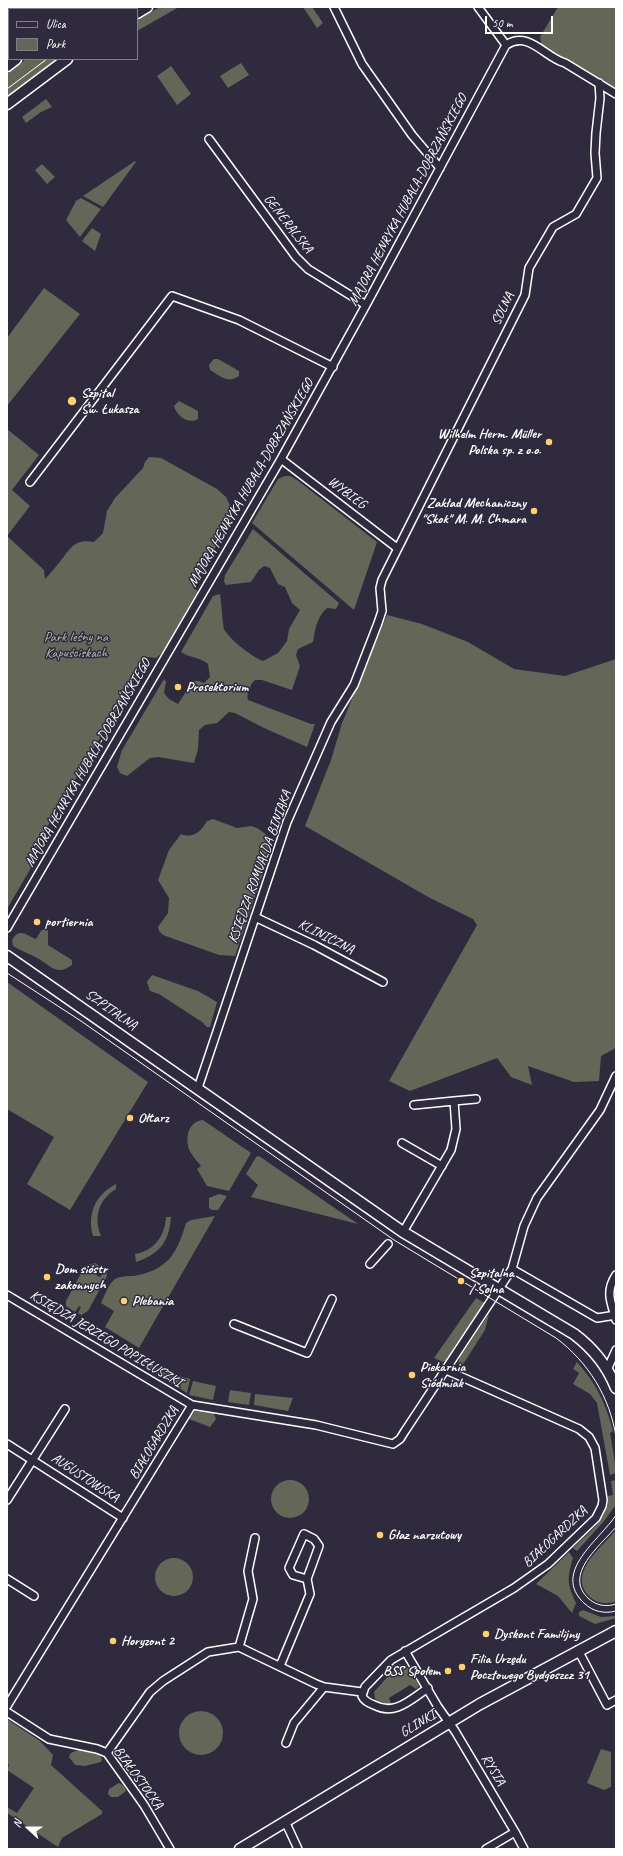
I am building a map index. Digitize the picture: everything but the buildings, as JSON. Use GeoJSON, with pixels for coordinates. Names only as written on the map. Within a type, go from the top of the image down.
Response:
{"type":"FeatureCollection","features":[{"type":"Feature","properties":{"kind":"street"},"geometry":{"type":"LineString","coordinates":[[138,12],[147,7]]}},
{"type":"Feature","properties":{"kind":"street"},"geometry":{"type":"LineString","coordinates":[[334,7],[362,64],[409,130],[440,168]]}},
{"type":"Feature","properties":{"kind":"street"},"geometry":{"type":"LineString","coordinates":[[478,7],[506,44],[515,40],[526,40],[556,61],[566,63],[616,94]]}},
{"type":"Feature","properties":{"kind":"street","name":"MAJORA HENRYKA HUBALA-DOBRZAŃSKIEGO"},"geometry":{"type":"LineString","coordinates":[[7,928],[281,459],[366,305],[506,44]]}},
{"type":"Feature","properties":{"kind":"street"},"geometry":{"type":"LineString","coordinates":[[7,104],[65,60]]}},
{"type":"Feature","properties":{"kind":"street","name":"SOLNA"},"geometry":{"type":"LineString","coordinates":[[397,548],[525,295],[528,268],[553,227],[576,214],[597,178],[595,154],[600,98],[599,83]]}},
{"type":"Feature","properties":{"kind":"street","name":"GENERALSKA"},"geometry":{"type":"LineString","coordinates":[[209,139],[304,265],[366,305]]}},
{"type":"Feature","properties":{"kind":"street"},"geometry":{"type":"LineString","coordinates":[[30,482],[172,296],[246,323],[332,367]]}},
{"type":"Feature","properties":{"kind":"street","name":"WYBIEG"},"geometry":{"type":"LineString","coordinates":[[281,459],[397,548]]}},
{"type":"Feature","properties":{"kind":"street","name":"KSIĘDZA ROMUALDA BINIAKA"},"geometry":{"type":"LineString","coordinates":[[198,1088],[287,822],[331,722],[354,685],[382,611],[380,596],[382,580],[397,548]]}},
{"type":"Feature","properties":{"kind":"street","name":"KLINICZNA"},"geometry":{"type":"LineString","coordinates":[[255,917],[314,945],[384,982]]}},
{"type":"Feature","properties":{"kind":"street","name":"SZPITALNA"},"geometry":{"type":"LineString","coordinates":[[7,956],[403,1232],[562,1326],[596,1352],[616,1388]]}},
{"type":"Feature","properties":{"kind":"street","name":"BIAŁOGARDZKA"},"geometry":{"type":"LineString","coordinates":[[7,1706],[192,1405],[316,1425],[393,1444],[397,1442],[406,1432],[512,1269],[524,1226],[537,1198],[600,1110],[616,1076]]}},
{"type":"Feature","properties":{"kind":"street"},"geometry":{"type":"LineString","coordinates":[[414,1105],[476,1099]]}},
{"type":"Feature","properties":{"kind":"street"},"geometry":{"type":"LineString","coordinates":[[403,1232],[442,1166],[454,1141],[456,1129],[454,1101]]}},
{"type":"Feature","properties":{"kind":"street"},"geometry":{"type":"LineString","coordinates":[[402,1143],[442,1166]]}},
{"type":"Feature","properties":{"kind":"street"},"geometry":{"type":"LineString","coordinates":[[370,1264],[388,1244]]}},
{"type":"Feature","properties":{"kind":"street"},"geometry":{"type":"LineString","coordinates":[[512,1269],[597,1318],[616,1317],[609,1293],[610,1285],[616,1275]]}},
{"type":"Feature","properties":{"kind":"street","name":"KSIĘDZA JERZEGO POPIEŁUSZKI"},"geometry":{"type":"LineString","coordinates":[[7,1295],[192,1405]]}},
{"type":"Feature","properties":{"kind":"street"},"geometry":{"type":"LineString","coordinates":[[234,1324],[307,1354],[332,1299]]}},
{"type":"Feature","properties":{"kind":"street"},"geometry":{"type":"LineString","coordinates":[[607,1370],[616,1350]]}},
{"type":"Feature","properties":{"kind":"street","name":"BIAŁOGARDZKA"},"geometry":{"type":"LineString","coordinates":[[362,1692],[391,1660],[478,1610],[538,1572],[596,1518],[602,1506],[603,1492],[595,1448],[584,1433],[579,1429],[446,1370]]}},
{"type":"Feature","properties":{"kind":"street","name":"AUGUSTOWSKA"},"geometry":{"type":"LineString","coordinates":[[32,1460],[65,1409]]}},
{"type":"Feature","properties":{"kind":"street","name":"AUGUSTOWSKA"},"geometry":{"type":"LineString","coordinates":[[7,1444],[123,1518]]}},
{"type":"Feature","properties":{"kind":"street"},"geometry":{"type":"LineString","coordinates":[[7,1500],[32,1460]]}},
{"type":"Feature","properties":{"kind":"street"},"geometry":{"type":"LineString","coordinates":[[280,1666],[310,1594],[307,1579],[319,1546],[314,1539],[304,1534],[289,1568],[293,1575],[307,1579]]}},
{"type":"Feature","properties":{"kind":"street"},"geometry":{"type":"LineString","coordinates":[[239,1647],[253,1599],[248,1571],[255,1538]]}},
{"type":"Feature","properties":{"kind":"street"},"geometry":{"type":"LineString","coordinates":[[7,1579],[34,1596]]}},
{"type":"Feature","properties":{"kind":"street","name":"GLINKI"},"geometry":{"type":"LineString","coordinates":[[240,1849],[448,1722],[578,1650],[616,1631]]}},
{"type":"Feature","properties":{"kind":"street"},"geometry":{"type":"LineString","coordinates":[[107,1753],[150,1692],[163,1681],[208,1652],[239,1647],[324,1687],[362,1692],[364,1701],[386,1710],[395,1709],[428,1688]]}},
{"type":"Feature","properties":{"kind":"street"},"geometry":{"type":"LineString","coordinates":[[578,1650],[607,1704],[616,1700]]}},
{"type":"Feature","properties":{"kind":"street"},"geometry":{"type":"LineString","coordinates":[[405,1651],[448,1722]]}},
{"type":"Feature","properties":{"kind":"street"},"geometry":{"type":"LineString","coordinates":[[286,1743],[294,1723],[324,1687]]}},
{"type":"Feature","properties":{"kind":"street","name":"BIAŁOSTOCKA"},"geometry":{"type":"LineString","coordinates":[[7,1712],[49,1739],[97,1749],[107,1753],[144,1805],[170,1849]]}},
{"type":"Feature","properties":{"kind":"street","name":"RYSIA"},"geometry":{"type":"LineString","coordinates":[[448,1722],[524,1849]]}},
{"type":"Feature","properties":{"kind":"street"},"geometry":{"type":"LineString","coordinates":[[285,1821],[298,1849]]}},
{"type":"Feature","properties":{"kind":"street"},"geometry":{"type":"LineString","coordinates":[[486,1849],[515,1832]]}},
{"type":"Feature","properties":{"kind":"green space"},"geometry":{"type":"Polygon","coordinates":[[[160,7],[179,7],[138,30],[138,19],[160,7]]]}},
{"type":"Feature","properties":{"kind":"green space"},"geometry":{"type":"Polygon","coordinates":[[[303,7],[312,7],[323,23],[317,28],[303,7]]]}},
{"type":"Feature","properties":{"kind":"green space"},"geometry":{"type":"Polygon","coordinates":[[[558,7],[616,7],[616,89],[542,46],[540,37],[558,7]]]}},
{"type":"Feature","properties":{"kind":"green space"},"geometry":{"type":"Polygon","coordinates":[[[25,60],[56,60],[7,97],[7,74],[25,60]]]}},
{"type":"Feature","properties":{"kind":"green space"},"geometry":{"type":"Polygon","coordinates":[[[241,63],[249,75],[228,88],[220,76],[241,63]]]}},
{"type":"Feature","properties":{"kind":"green space"},"geometry":{"type":"Polygon","coordinates":[[[171,66],[191,94],[177,105],[157,76],[171,66]]]}},
{"type":"Feature","properties":{"kind":"green space"},"geometry":{"type":"Polygon","coordinates":[[[46,99],[52,107],[41,112],[26,123],[22,117],[46,99]]]}},
{"type":"Feature","properties":{"kind":"green space"},"geometry":{"type":"Polygon","coordinates":[[[135,161],[136,162],[103,207],[83,196],[135,161]]]}},
{"type":"Feature","properties":{"kind":"green space"},"geometry":{"type":"Polygon","coordinates":[[[42,164],[55,177],[47,184],[35,170],[42,164]]]}},
{"type":"Feature","properties":{"kind":"green space"},"geometry":{"type":"Polygon","coordinates":[[[81,198],[101,209],[80,237],[66,220],[76,201],[81,198]]]}},
{"type":"Feature","properties":{"kind":"green space"},"geometry":{"type":"Polygon","coordinates":[[[92,228],[101,234],[95,251],[82,241],[92,228]]]}},
{"type":"Feature","properties":{"kind":"green space"},"geometry":{"type":"Polygon","coordinates":[[[44,288],[80,314],[7,406],[7,338],[44,288]]]}},
{"type":"Feature","properties":{"kind":"green space"},"geometry":{"type":"Polygon","coordinates":[[[214,359],[218,359],[239,371],[239,376],[228,379],[221,377],[210,370],[209,365],[214,359]]]}},
{"type":"Feature","properties":{"kind":"green space"},"geometry":{"type":"Polygon","coordinates":[[[179,401],[198,411],[198,419],[190,421],[180,416],[174,406],[179,401]]]}},
{"type":"Feature","properties":{"kind":"green space"},"geometry":{"type":"Polygon","coordinates":[[[7,429],[39,455],[12,490],[30,506],[7,536],[7,429]]]}},
{"type":"Feature","properties":{"kind":"green space","name":"Park leśny na Kapuściskach"},"geometry":{"type":"Polygon","coordinates":[[[149,457],[161,458],[217,489],[226,497],[231,508],[232,518],[193,588],[198,591],[163,652],[156,658],[148,657],[39,841],[35,861],[7,909],[7,536],[44,570],[45,579],[73,546],[81,542],[94,542],[103,533],[107,511],[115,498],[143,468],[149,457]]]}},
{"type":"Feature","properties":{"kind":"green space"},"geometry":{"type":"Polygon","coordinates":[[[285,476],[290,476],[297,480],[377,542],[354,610],[252,523],[278,479],[285,476]]]}},
{"type":"Feature","properties":{"kind":"green space"},"geometry":{"type":"Polygon","coordinates":[[[253,529],[339,603],[336,609],[327,608],[321,615],[313,642],[298,649],[296,655],[300,666],[292,690],[262,680],[255,680],[248,692],[248,700],[311,724],[315,724],[307,747],[235,713],[229,712],[217,723],[205,725],[199,730],[198,749],[194,763],[158,757],[150,758],[127,776],[120,773],[117,767],[122,750],[164,679],[166,682],[164,693],[169,699],[178,704],[193,681],[204,683],[210,677],[208,664],[202,660],[181,652],[213,596],[220,594],[224,629],[236,643],[253,655],[263,661],[278,653],[287,641],[289,629],[300,610],[292,603],[285,587],[278,584],[270,568],[264,566],[259,570],[251,582],[226,585],[224,582],[225,575],[253,529]]]}},
{"type":"Feature","properties":{"kind":"green space"},"geometry":{"type":"Polygon","coordinates":[[[387,615],[422,624],[468,642],[514,669],[565,676],[616,659],[616,1048],[601,1056],[599,1081],[574,1082],[528,1066],[532,1085],[511,1077],[497,1058],[410,1091],[389,1081],[477,925],[473,919],[430,898],[305,826],[331,760],[342,723],[387,615]]]}},
{"type":"Feature","properties":{"kind":"green space"},"geometry":{"type":"Polygon","coordinates":[[[213,819],[237,828],[251,826],[257,828],[272,840],[270,852],[235,956],[219,955],[163,935],[159,931],[158,927],[168,913],[169,898],[158,880],[169,850],[181,834],[193,835],[200,831],[207,821],[213,819]]]}},
{"type":"Feature","properties":{"kind":"green space"},"geometry":{"type":"Polygon","coordinates":[[[45,928],[48,931],[48,945],[72,960],[72,965],[62,970],[58,970],[13,946],[12,940],[18,934],[23,933],[36,939],[45,928]]]}},
{"type":"Feature","properties":{"kind":"green space"},"geometry":{"type":"Polygon","coordinates":[[[152,975],[198,991],[217,1002],[210,1027],[207,1027],[202,1022],[159,994],[150,991],[147,982],[152,975]]]}},
{"type":"Feature","properties":{"kind":"green space"},"geometry":{"type":"Polygon","coordinates":[[[7,982],[148,1082],[70,1210],[27,1184],[54,1137],[7,1109],[7,982]]]}},
{"type":"Feature","properties":{"kind":"green space"},"geometry":{"type":"Polygon","coordinates":[[[203,1120],[251,1153],[229,1191],[207,1186],[197,1169],[201,1166],[192,1155],[189,1148],[188,1133],[190,1128],[193,1124],[203,1120]]]}},
{"type":"Feature","properties":{"kind":"green space"},"geometry":{"type":"Polygon","coordinates":[[[259,1156],[358,1224],[251,1197],[258,1185],[246,1174],[256,1157],[259,1156]]]}},
{"type":"Feature","properties":{"kind":"green space"},"geometry":{"type":"Polygon","coordinates":[[[116,1184],[116,1189],[105,1198],[99,1209],[98,1222],[101,1236],[93,1236],[91,1220],[94,1206],[98,1199],[109,1188],[116,1184]]]}},
{"type":"Feature","properties":{"kind":"green space"},"geometry":{"type":"Polygon","coordinates":[[[219,1194],[227,1196],[218,1210],[212,1210],[209,1208],[209,1198],[219,1194]]]}},
{"type":"Feature","properties":{"kind":"green space"},"geometry":{"type":"Polygon","coordinates":[[[215,1216],[139,1348],[105,1327],[114,1311],[101,1303],[113,1281],[118,1278],[150,1272],[158,1268],[165,1263],[176,1249],[180,1242],[186,1223],[191,1220],[215,1216]]]}},
{"type":"Feature","properties":{"kind":"green space"},"geometry":{"type":"Polygon","coordinates":[[[166,1217],[171,1217],[170,1226],[162,1246],[151,1255],[136,1262],[135,1254],[148,1250],[161,1236],[166,1217]]]}},
{"type":"Feature","properties":{"kind":"green space"},"geometry":{"type":"Polygon","coordinates":[[[95,1263],[99,1266],[96,1275],[100,1277],[106,1270],[107,1276],[88,1311],[81,1315],[78,1313],[81,1307],[79,1306],[75,1312],[66,1306],[66,1301],[85,1266],[95,1263]]]}},
{"type":"Feature","properties":{"kind":"green space"},"geometry":{"type":"Polygon","coordinates":[[[476,1298],[485,1303],[448,1360],[443,1362],[434,1358],[476,1298]]]}},
{"type":"Feature","properties":{"kind":"green space"},"geometry":{"type":"Polygon","coordinates":[[[489,1314],[485,1330],[460,1369],[458,1364],[460,1357],[489,1314]]]}},
{"type":"Feature","properties":{"kind":"green space"},"geometry":{"type":"Polygon","coordinates":[[[142,1360],[164,1372],[190,1379],[187,1393],[139,1363],[142,1360]]]}},
{"type":"Feature","properties":{"kind":"green space"},"geometry":{"type":"Polygon","coordinates":[[[577,1362],[590,1378],[600,1394],[613,1431],[610,1433],[616,1473],[610,1475],[597,1403],[590,1394],[573,1384],[579,1373],[573,1369],[577,1362]]]}},
{"type":"Feature","properties":{"kind":"green space"},"geometry":{"type":"Polygon","coordinates":[[[193,1381],[216,1386],[213,1400],[189,1395],[193,1381]]]}},
{"type":"Feature","properties":{"kind":"green space"},"geometry":{"type":"Polygon","coordinates":[[[230,1390],[251,1393],[249,1405],[228,1402],[230,1390]]]}},
{"type":"Feature","properties":{"kind":"green space"},"geometry":{"type":"Polygon","coordinates":[[[255,1394],[293,1398],[288,1411],[254,1405],[255,1394]]]}},
{"type":"Feature","properties":{"kind":"green space"},"geometry":{"type":"Polygon","coordinates":[[[195,1411],[213,1412],[216,1419],[210,1427],[189,1419],[195,1411]]]}},
{"type":"Feature","properties":{"kind":"green space"},"geometry":{"type":"Polygon","coordinates":[[[286,1480],[294,1480],[304,1485],[308,1492],[308,1506],[304,1513],[294,1518],[286,1518],[276,1513],[274,1510],[271,1503],[271,1495],[276,1485],[279,1483],[286,1480]]]}},
{"type":"Feature","properties":{"kind":"green space"},"geometry":{"type":"Polygon","coordinates":[[[616,1480],[615,1506],[604,1521],[577,1551],[573,1548],[591,1531],[605,1512],[608,1496],[613,1495],[611,1481],[616,1480]]]}},
{"type":"Feature","properties":{"kind":"green space"},"geometry":{"type":"Polygon","coordinates":[[[616,1530],[616,1602],[602,1603],[590,1597],[584,1588],[582,1579],[584,1570],[589,1561],[616,1530]]]}},
{"type":"Feature","properties":{"kind":"green space"},"geometry":{"type":"Polygon","coordinates":[[[569,1552],[573,1558],[569,1581],[576,1603],[572,1613],[558,1596],[536,1584],[569,1552]]]}},
{"type":"Feature","properties":{"kind":"green space"},"geometry":{"type":"Polygon","coordinates":[[[170,1558],[178,1558],[188,1563],[192,1570],[192,1584],[188,1591],[178,1596],[170,1596],[160,1591],[158,1588],[155,1581],[155,1573],[160,1563],[163,1561],[170,1558]]]}},
{"type":"Feature","properties":{"kind":"green space"},"geometry":{"type":"Polygon","coordinates":[[[583,1610],[601,1617],[616,1616],[616,1618],[595,1624],[579,1616],[579,1612],[583,1610]]]}},
{"type":"Feature","properties":{"kind":"green space"},"geometry":{"type":"Polygon","coordinates":[[[399,1664],[410,1669],[419,1686],[416,1689],[410,1685],[389,1698],[391,1704],[387,1705],[375,1699],[374,1692],[399,1664]]]}},
{"type":"Feature","properties":{"kind":"green space"},"geometry":{"type":"Polygon","coordinates":[[[197,1711],[205,1711],[217,1717],[223,1729],[223,1737],[217,1749],[205,1755],[197,1755],[185,1749],[179,1737],[179,1729],[185,1717],[197,1711]]]}},
{"type":"Feature","properties":{"kind":"green space"},"geometry":{"type":"Polygon","coordinates":[[[7,1719],[40,1741],[53,1755],[51,1765],[102,1811],[102,1814],[62,1838],[58,1847],[7,1813],[7,1807],[17,1813],[34,1788],[7,1770],[9,1765],[7,1763],[7,1719]]]}},
{"type":"Feature","properties":{"kind":"green space"},"geometry":{"type":"Polygon","coordinates":[[[601,1749],[611,1752],[611,1787],[604,1790],[587,1783],[601,1749]]]}},
{"type":"Feature","properties":{"kind":"green space"},"geometry":{"type":"Polygon","coordinates":[[[78,1750],[98,1754],[102,1759],[101,1762],[85,1766],[75,1765],[69,1757],[71,1753],[78,1750]]]}},
{"type":"Feature","properties":{"kind":"green space"},"geometry":{"type":"Polygon","coordinates":[[[119,1783],[124,1786],[126,1791],[118,1797],[111,1797],[108,1794],[109,1789],[119,1783]]]}},
{"type":"Feature","properties":{"kind":"tram line"},"geometry":{"type":"LineString","coordinates":[[7,89],[46,60]]}},
{"type":"Feature","properties":{"kind":"tram line"},"geometry":{"type":"LineString","coordinates":[[7,973],[81,1021],[394,1240],[556,1338],[578,1358],[596,1382],[609,1408],[616,1437]]}},
{"type":"Feature","properties":{"kind":"tram line"},"geometry":{"type":"LineString","coordinates":[[616,1515],[582,1557],[575,1568],[573,1580],[575,1591],[588,1606],[599,1612],[616,1611]]}},
{"type":"Feature","properties":{"kind":"tram line"},"geometry":{"type":"LineString","coordinates":[[616,1527],[587,1561],[582,1570],[580,1580],[582,1590],[589,1599],[602,1605],[616,1604]]}},
{"type":"Feature","properties":{"kind":"place","name":"Szpital Św. Łukasza"},"geometry":{"type":"Point","coordinates":[72,401]}},
{"type":"Feature","properties":{"kind":"place","name":"Wilhelm Herm. Müller Polska sp. z o.o."},"geometry":{"type":"Point","coordinates":[549,442]}},
{"type":"Feature","properties":{"kind":"place","name":"Zakład Mechaniczny \"Skok\" M. M. Chmara"},"geometry":{"type":"Point","coordinates":[534,511]}},
{"type":"Feature","properties":{"kind":"place","name":"Prosektorium"},"geometry":{"type":"Point","coordinates":[178,687]}},
{"type":"Feature","properties":{"kind":"place","name":"portiernia"},"geometry":{"type":"Point","coordinates":[37,922]}},
{"type":"Feature","properties":{"kind":"place","name":"Ołtarz"},"geometry":{"type":"Point","coordinates":[130,1118]}},
{"type":"Feature","properties":{"kind":"place","name":"Dom sióstr zakonnych"},"geometry":{"type":"Point","coordinates":[47,1277]}},
{"type":"Feature","properties":{"kind":"place","name":"Szpitalna / Solna"},"geometry":{"type":"Point","coordinates":[461,1281]}},
{"type":"Feature","properties":{"kind":"place","name":"Plebania"},"geometry":{"type":"Point","coordinates":[124,1301]}},
{"type":"Feature","properties":{"kind":"place","name":"Piekarnia Siódmiak"},"geometry":{"type":"Point","coordinates":[412,1375]}},
{"type":"Feature","properties":{"kind":"place","name":"Głaz narzutowy"},"geometry":{"type":"Point","coordinates":[380,1535]}},
{"type":"Feature","properties":{"kind":"place","name":"Dyskont Familijny"},"geometry":{"type":"Point","coordinates":[486,1634]}},
{"type":"Feature","properties":{"kind":"place","name":"Horyzont 2"},"geometry":{"type":"Point","coordinates":[113,1641]}},
{"type":"Feature","properties":{"kind":"place","name":"Filia Urzędu Pocztowego Bydgoszcz 31"},"geometry":{"type":"Point","coordinates":[462,1667]}},
{"type":"Feature","properties":{"kind":"place","name":"BSS Społem"},"geometry":{"type":"Point","coordinates":[448,1671]}}]}
